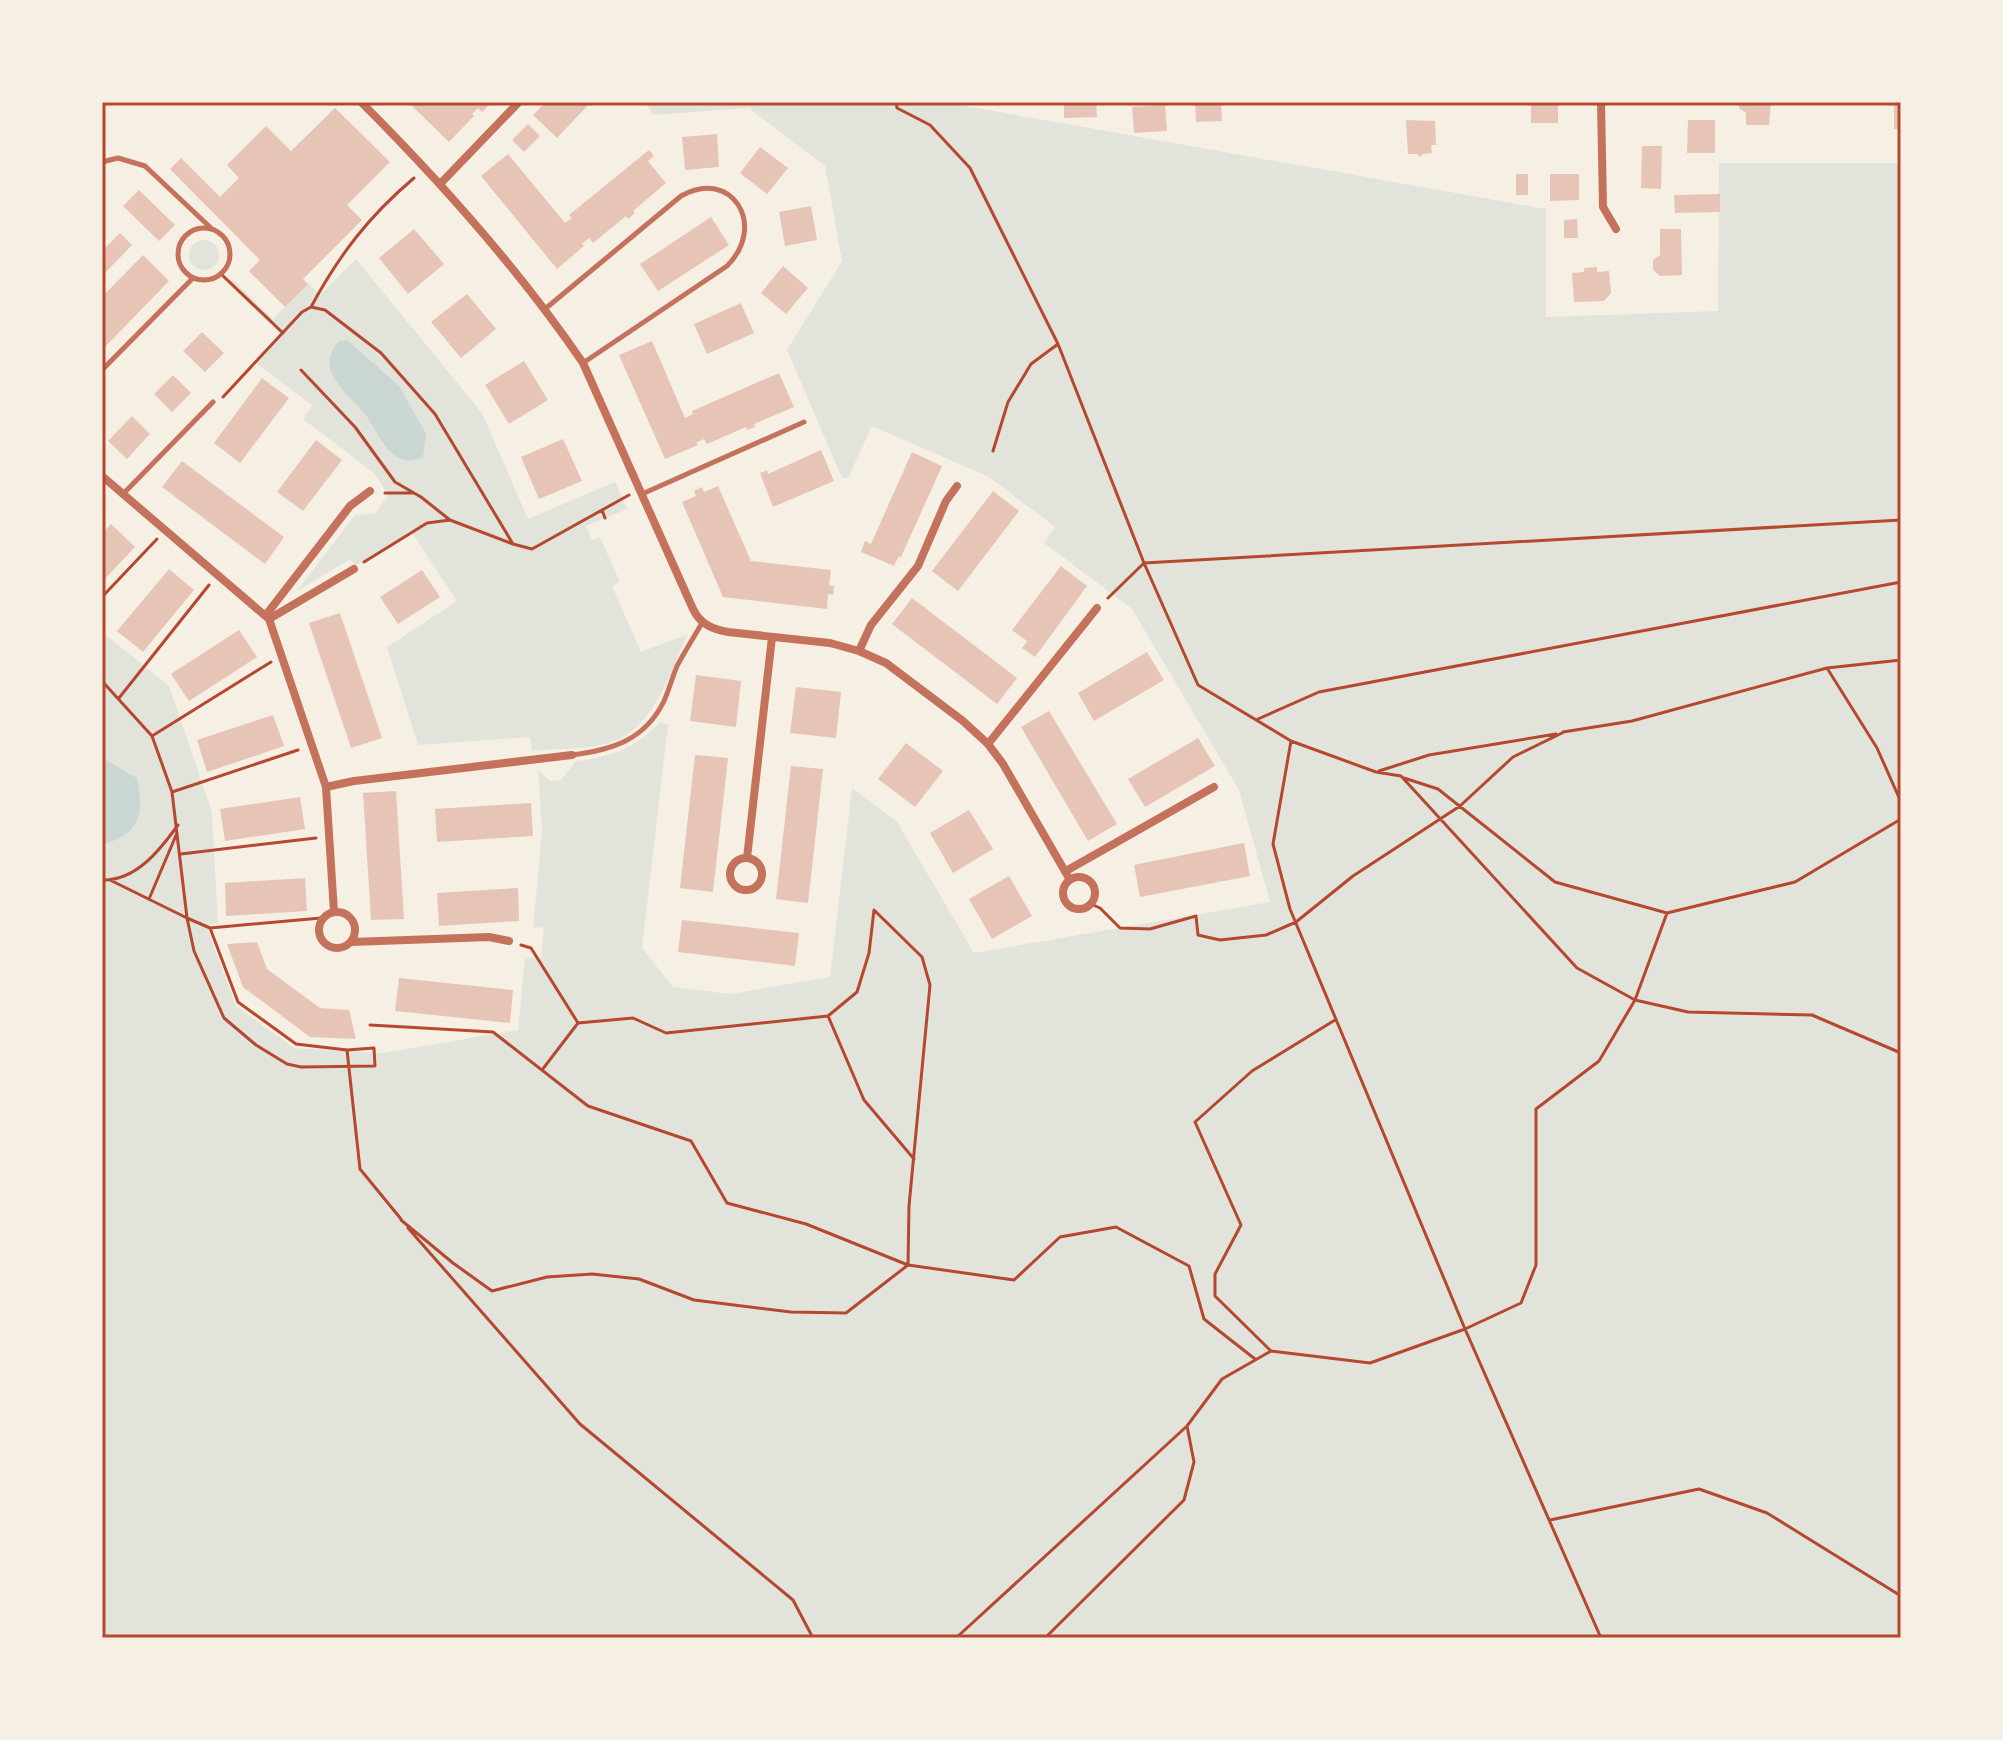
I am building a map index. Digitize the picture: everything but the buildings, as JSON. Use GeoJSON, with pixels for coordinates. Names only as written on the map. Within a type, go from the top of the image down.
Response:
{"type":"FeatureCollection","features":[{"type":"Feature","properties":{"kind":"street"},"geometry":{"type":"LineString","coordinates":[[361,102],[441,183],[544,309],[583,363],[702,623],[728,632],[830,643],[886,663],[963,721],[988,744],[1003,764],[1068,876]]}},
{"type":"Feature","properties":{"kind":"street"},"geometry":{"type":"LineString","coordinates":[[441,183],[519,102]]}},
{"type":"Feature","properties":{"kind":"street"},"geometry":{"type":"LineString","coordinates":[[1601,102],[1603,207],[1616,229]]}},
{"type":"Feature","properties":{"kind":"street"},"geometry":{"type":"LineString","coordinates":[[102,476],[268,617],[326,787],[334,912]]}},
{"type":"Feature","properties":{"kind":"street"},"geometry":{"type":"LineString","coordinates":[[859,651],[871,625],[918,566],[946,501],[957,486]]}},
{"type":"Feature","properties":{"kind":"street"},"geometry":{"type":"LineString","coordinates":[[268,617],[350,506],[370,491]]}},
{"type":"Feature","properties":{"kind":"street"},"geometry":{"type":"LineString","coordinates":[[268,617],[354,569]]}},
{"type":"Feature","properties":{"kind":"street"},"geometry":{"type":"LineString","coordinates":[[988,744],[1097,608]]}},
{"type":"Feature","properties":{"kind":"street"},"geometry":{"type":"LineString","coordinates":[[747,858],[772,637]]}},
{"type":"Feature","properties":{"kind":"street"},"geometry":{"type":"LineString","coordinates":[[326,787],[572,755]]}},
{"type":"Feature","properties":{"kind":"street"},"geometry":{"type":"LineString","coordinates":[[1068,876],[1081,877],[1091,883],[1095,893],[1091,904],[1081,909],[1067,904],[1064,888],[1068,876],[1214,787]]}},
{"type":"Feature","properties":{"kind":"street"},"geometry":{"type":"LineString","coordinates":[[352,942],[353,921],[341,912],[323,918],[318,933],[325,945],[339,949],[352,942],[489,937],[509,941]]}},
{"type":"Feature","properties":{"kind":"lane"},"geometry":{"type":"LineString","coordinates":[[102,162],[118,158],[145,166],[226,241],[229,262],[221,274],[207,280],[193,278],[182,268],[179,247],[193,230],[215,231]]}},
{"type":"Feature","properties":{"kind":"lane"},"geometry":{"type":"LineString","coordinates":[[544,309],[692,189],[719,190],[736,202],[743,214],[746,230],[744,245],[737,256],[727,266],[583,363]]}},
{"type":"Feature","properties":{"kind":"lane"},"geometry":{"type":"LineString","coordinates":[[102,370],[193,278]]}},
{"type":"Feature","properties":{"kind":"lane"},"geometry":{"type":"LineString","coordinates":[[122,495],[213,402]]}},
{"type":"Feature","properties":{"kind":"lane"},"geometry":{"type":"LineString","coordinates":[[641,492],[804,422]]}},
{"type":"Feature","properties":{"kind":"lane"},"geometry":{"type":"LineString","coordinates":[[572,755],[602,752],[627,742],[646,728],[663,703],[678,665],[702,623]]}},
{"type":"Feature","properties":{"kind":"path"},"geometry":{"type":"LineString","coordinates":[[896,102],[897,108],[930,125],[970,168],[1058,344],[1144,563],[1198,685],[1291,741],[1376,772],[1401,776],[1438,789],[1555,882],[1667,913],[1795,882],[1901,819]]}},
{"type":"Feature","properties":{"kind":"path"},"geometry":{"type":"LineString","coordinates":[[213,402],[225,395],[302,312],[311,307],[344,250],[385,202],[426,168]]}},
{"type":"Feature","properties":{"kind":"path"},"geometry":{"type":"LineString","coordinates":[[221,274],[283,333]]}},
{"type":"Feature","properties":{"kind":"path"},"geometry":{"type":"LineString","coordinates":[[311,307],[325,310],[381,353],[435,414],[513,544]]}},
{"type":"Feature","properties":{"kind":"path"},"geometry":{"type":"LineString","coordinates":[[993,451],[1008,402],[1031,364],[1058,344]]}},
{"type":"Feature","properties":{"kind":"path"},"geometry":{"type":"LineString","coordinates":[[301,370],[355,427],[395,482],[450,520],[513,544],[532,549],[641,492]]}},
{"type":"Feature","properties":{"kind":"path"},"geometry":{"type":"LineString","coordinates":[[370,491],[413,493]]}},
{"type":"Feature","properties":{"kind":"path"},"geometry":{"type":"LineString","coordinates":[[602,510],[605,518]]}},
{"type":"Feature","properties":{"kind":"path"},"geometry":{"type":"LineString","coordinates":[[354,569],[427,523],[450,520]]}},
{"type":"Feature","properties":{"kind":"path"},"geometry":{"type":"LineString","coordinates":[[1097,608],[1144,563],[1901,520]]}},
{"type":"Feature","properties":{"kind":"path"},"geometry":{"type":"LineString","coordinates":[[102,597],[165,530]]}},
{"type":"Feature","properties":{"kind":"path"},"geometry":{"type":"LineString","coordinates":[[119,698],[218,573]]}},
{"type":"Feature","properties":{"kind":"path"},"geometry":{"type":"LineString","coordinates":[[1258,719],[1319,692],[1901,582]]}},
{"type":"Feature","properties":{"kind":"path"},"geometry":{"type":"LineString","coordinates":[[152,736],[282,655]]}},
{"type":"Feature","properties":{"kind":"path"},"geometry":{"type":"LineString","coordinates":[[1376,772],[1429,755],[1632,721],[1827,668],[1901,660]]}},
{"type":"Feature","properties":{"kind":"path"},"geometry":{"type":"LineString","coordinates":[[1827,668],[1877,748],[1901,802]]}},
{"type":"Feature","properties":{"kind":"path"},"geometry":{"type":"LineString","coordinates":[[102,681],[152,736],[172,792],[187,918],[194,951],[224,1018],[256,1045],[287,1064],[301,1067],[375,1066],[374,1048],[347,1050],[296,1044],[238,1002],[210,928]]}},
{"type":"Feature","properties":{"kind":"path"},"geometry":{"type":"LineString","coordinates":[[1091,904],[1100,908],[1120,928],[1150,929],[1196,916],[1198,935],[1220,940],[1266,935],[1296,922],[1353,876],[1441,820],[1513,757],[1562,733]]}},
{"type":"Feature","properties":{"kind":"path"},"geometry":{"type":"LineString","coordinates":[[1291,741],[1273,844],[1290,909],[1465,1329],[1601,1638]]}},
{"type":"Feature","properties":{"kind":"path"},"geometry":{"type":"LineString","coordinates":[[172,792],[313,745]]}},
{"type":"Feature","properties":{"kind":"path"},"geometry":{"type":"LineString","coordinates":[[1401,776],[1577,968],[1635,1000],[1688,1012],[1812,1015],[1901,1053]]}},
{"type":"Feature","properties":{"kind":"path"},"geometry":{"type":"LineString","coordinates":[[102,880],[134,872],[162,848],[178,827]]}},
{"type":"Feature","properties":{"kind":"path"},"geometry":{"type":"LineString","coordinates":[[149,899],[178,827]]}},
{"type":"Feature","properties":{"kind":"path"},"geometry":{"type":"LineString","coordinates":[[181,854],[330,836]]}},
{"type":"Feature","properties":{"kind":"path"},"geometry":{"type":"LineString","coordinates":[[110,880],[210,928],[323,918]]}},
{"type":"Feature","properties":{"kind":"path"},"geometry":{"type":"LineString","coordinates":[[542,1070],[578,1023],[633,1018],[666,1033],[828,1016],[857,992],[869,953],[874,910],[922,957],[930,985],[909,1206],[908,1265]]}},
{"type":"Feature","properties":{"kind":"path"},"geometry":{"type":"LineString","coordinates":[[1335,1020],[1252,1071],[1195,1122],[1241,1225],[1215,1274],[1215,1296],[1271,1351],[1370,1363],[1465,1329],[1521,1303],[1536,1265],[1536,1109],[1599,1061],[1635,1000],[1667,913]]}},
{"type":"Feature","properties":{"kind":"path"},"geometry":{"type":"LineString","coordinates":[[509,941],[531,948],[578,1023]]}},
{"type":"Feature","properties":{"kind":"path"},"geometry":{"type":"LineString","coordinates":[[828,1016],[864,1100],[914,1159]]}},
{"type":"Feature","properties":{"kind":"path"},"geometry":{"type":"LineString","coordinates":[[370,1025],[493,1032],[588,1106],[691,1141],[727,1203],[806,1224],[908,1265],[1014,1280],[1060,1237],[1116,1227],[1189,1266],[1204,1319],[1256,1360]]}},
{"type":"Feature","properties":{"kind":"path"},"geometry":{"type":"LineString","coordinates":[[347,1050],[360,1169],[580,1424],[793,1600],[813,1638]]}},
{"type":"Feature","properties":{"kind":"path"},"geometry":{"type":"LineString","coordinates":[[401,1220],[492,1291],[547,1277],[592,1274],[639,1279],[694,1300],[791,1312],[846,1313],[908,1265]]}},
{"type":"Feature","properties":{"kind":"path"},"geometry":{"type":"LineString","coordinates":[[956,1638],[1187,1426],[1222,1379],[1271,1351]]}},
{"type":"Feature","properties":{"kind":"path"},"geometry":{"type":"LineString","coordinates":[[1045,1638],[1184,1500],[1194,1462],[1187,1426]]}},
{"type":"Feature","properties":{"kind":"path"},"geometry":{"type":"LineString","coordinates":[[1550,1520],[1699,1489],[1767,1513],[1901,1596]]}},
{"type":"Feature","properties":{"kind":"shaded area"},"geometry":{"type":"Polygon","coordinates":[[[646,102],[943,102],[1546,209],[1546,317],[1718,311],[1719,163],[1901,163],[1901,1638],[102,1638],[102,632],[169,686],[212,812],[218,924],[206,925],[236,1006],[294,1048],[383,1053],[518,1030],[525,958],[541,957],[544,927],[533,928],[542,831],[538,770],[550,781],[561,780],[576,761],[622,750],[641,739],[660,722],[668,725],[642,948],[673,987],[730,994],[830,977],[852,788],[897,822],[974,953],[1270,902],[1239,790],[1132,609],[1044,543],[1055,527],[989,477],[872,426],[848,478],[842,478],[787,350],[842,261],[825,166],[749,108],[653,115],[646,102]]]}},
{"type":"Feature","properties":{"kind":"shaded area"},"geometry":{"type":"Polygon","coordinates":[[[204,240],[214,245],[219,255],[214,265],[204,270],[194,265],[189,255],[194,245],[204,240]]]}},
{"type":"Feature","properties":{"kind":"shaded area"},"geometry":{"type":"Polygon","coordinates":[[[356,259],[482,413],[528,519],[615,482],[627,509],[586,526],[592,540],[600,537],[620,582],[612,586],[641,652],[688,634],[658,700],[636,727],[622,737],[595,746],[532,751],[530,737],[418,745],[387,647],[457,601],[411,531],[355,566],[350,559],[297,591],[355,515],[376,513],[388,495],[374,473],[303,419],[312,405],[255,362],[281,335],[227,282],[233,280],[273,319],[308,283],[320,295],[356,259]]]}},
{"type":"Feature","properties":{"kind":"shaded area"},"geometry":{"type":"Polygon","coordinates":[[[347,340],[399,386],[426,434],[423,457],[408,460],[393,454],[365,414],[336,381],[329,362],[339,341],[347,340]]]}},
{"type":"Feature","properties":{"kind":"shaded area"},"geometry":{"type":"Polygon","coordinates":[[[102,758],[137,778],[140,802],[137,821],[132,828],[125,835],[102,844],[102,758]]]}}]}
